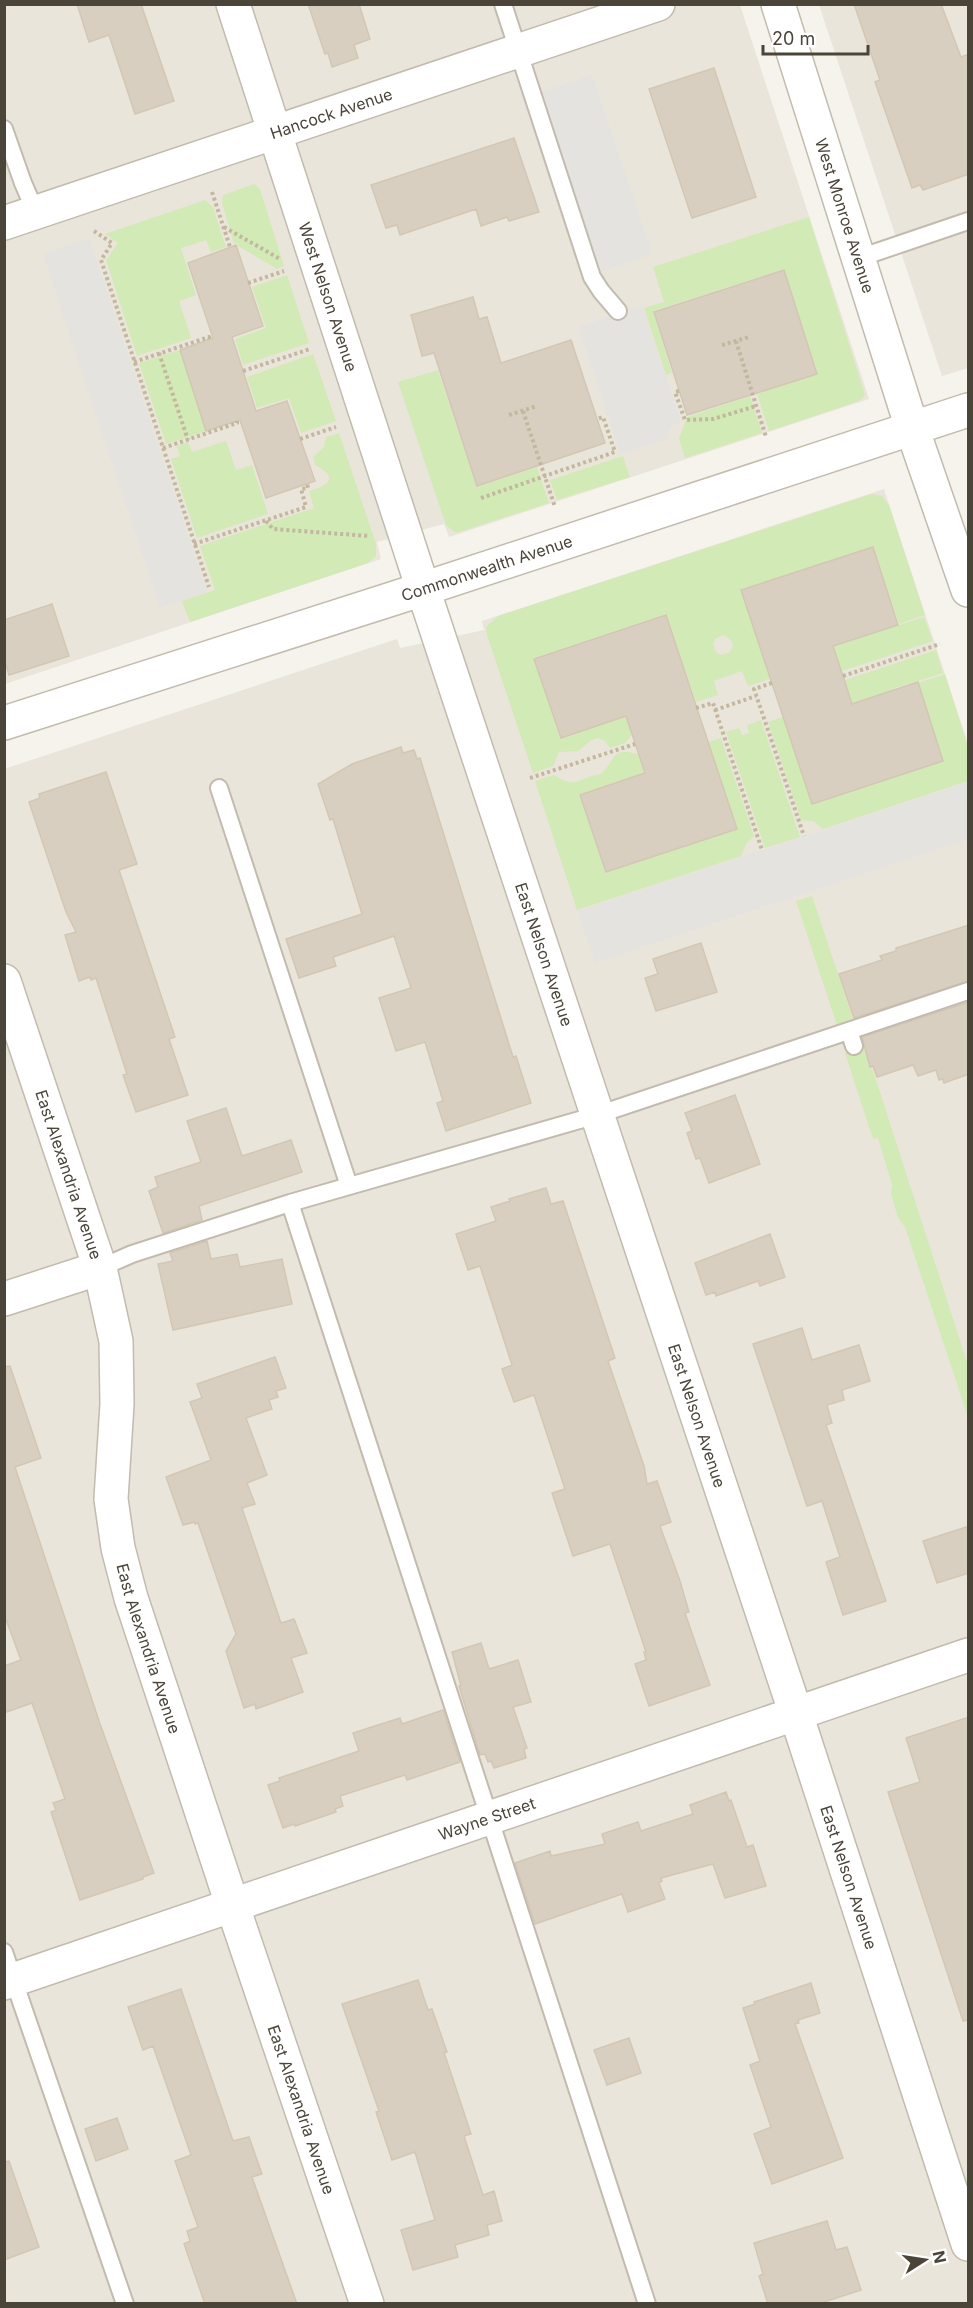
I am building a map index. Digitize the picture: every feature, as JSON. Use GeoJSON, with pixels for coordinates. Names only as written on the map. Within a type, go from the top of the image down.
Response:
{"type":"FeatureCollection","features":[{"type":"Feature","properties":{"kind":"street","name":"West Nelson Avenue"},"geometry":{"type":"LineString","coordinates":[[233,4],[423,589]]}},
{"type":"Feature","properties":{"kind":"street","name":"Hancock Avenue"},"geometry":{"type":"LineString","coordinates":[[4,223],[658,4]]}},
{"type":"Feature","properties":{"kind":"street","name":"West Monroe Avenue"},"geometry":{"type":"LineString","coordinates":[[778,4],[912,428],[969,590]]}},
{"type":"Feature","properties":{"kind":"street","name":"Commonwealth Avenue"},"geometry":{"type":"LineString","coordinates":[[4,723],[423,589],[969,410]]}},
{"type":"Feature","properties":{"kind":"street","name":"East Nelson Avenue"},"geometry":{"type":"LineString","coordinates":[[423,589],[969,2244]]}},
{"type":"Feature","properties":{"kind":"street","name":"East Alexandria Avenue"},"geometry":{"type":"LineString","coordinates":[[4,981],[100,1268],[116,1341],[117,1404],[111,1499],[118,1548],[131,1598],[368,2304]]}},
{"type":"Feature","properties":{"kind":"street"},"geometry":{"type":"LineString","coordinates":[[4,1299],[100,1268]]}},
{"type":"Feature","properties":{"kind":"street","name":"Wayne Street"},"geometry":{"type":"LineString","coordinates":[[8,1971],[232,1904],[969,1655]]}},
{"type":"Feature","properties":{"kind":"lane"},"geometry":{"type":"LineString","coordinates":[[503,4],[592,277],[618,311]]}},
{"type":"Feature","properties":{"kind":"lane"},"geometry":{"type":"LineString","coordinates":[[4,129],[36,213]]}},
{"type":"Feature","properties":{"kind":"lane"},"geometry":{"type":"LineString","coordinates":[[859,258],[969,221]]}},
{"type":"Feature","properties":{"kind":"lane"},"geometry":{"type":"LineString","coordinates":[[219,788],[349,1186]]}},
{"type":"Feature","properties":{"kind":"lane"},"geometry":{"type":"LineString","coordinates":[[100,1268],[132,1254],[290,1203],[597,1115],[852,1038],[969,991]]}},
{"type":"Feature","properties":{"kind":"lane"},"geometry":{"type":"LineString","coordinates":[[290,1203],[647,2304]]}},
{"type":"Feature","properties":{"kind":"lane"},"geometry":{"type":"LineString","coordinates":[[8,1971],[125,2304]]}},
{"type":"Feature","properties":{"kind":"path"},"geometry":{"type":"LineString","coordinates":[[212,192],[230,247]]}},
{"type":"Feature","properties":{"kind":"path"},"geometry":{"type":"LineString","coordinates":[[224,227],[290,265]]}},
{"type":"Feature","properties":{"kind":"path"},"geometry":{"type":"LineString","coordinates":[[94,231],[112,243],[101,260],[209,587]]}},
{"type":"Feature","properties":{"kind":"path"},"geometry":{"type":"LineString","coordinates":[[248,283],[281,272]]}},
{"type":"Feature","properties":{"kind":"path"},"geometry":{"type":"LineString","coordinates":[[134,362],[209,337],[210,339]]}},
{"type":"Feature","properties":{"kind":"path"},"geometry":{"type":"LineString","coordinates":[[722,345],[749,337]]}},
{"type":"Feature","properties":{"kind":"path"},"geometry":{"type":"LineString","coordinates":[[736,341],[766,437]]}},
{"type":"Feature","properties":{"kind":"path"},"geometry":{"type":"LineString","coordinates":[[243,371],[307,350]]}},
{"type":"Feature","properties":{"kind":"path"},"geometry":{"type":"LineString","coordinates":[[159,353],[188,440]]}},
{"type":"Feature","properties":{"kind":"path"},"geometry":{"type":"LineString","coordinates":[[679,391],[675,392],[685,420],[713,419],[756,406]]}},
{"type":"Feature","properties":{"kind":"path"},"geometry":{"type":"LineString","coordinates":[[509,415],[537,406]]}},
{"type":"Feature","properties":{"kind":"path"},"geometry":{"type":"LineString","coordinates":[[523,411],[555,507]]}},
{"type":"Feature","properties":{"kind":"path"},"geometry":{"type":"LineString","coordinates":[[481,498],[615,452],[603,417],[597,419]]}},
{"type":"Feature","properties":{"kind":"path"},"geometry":{"type":"LineString","coordinates":[[163,448],[237,423],[237,421]]}},
{"type":"Feature","properties":{"kind":"path"},"geometry":{"type":"LineString","coordinates":[[300,440],[334,428]]}},
{"type":"Feature","properties":{"kind":"path"},"geometry":{"type":"LineString","coordinates":[[194,544],[306,507],[301,489],[308,488],[307,484]]}},
{"type":"Feature","properties":{"kind":"path"},"geometry":{"type":"LineString","coordinates":[[266,520],[269,527],[273,529],[378,537]]}},
{"type":"Feature","properties":{"kind":"path"},"geometry":{"type":"LineString","coordinates":[[843,676],[940,644]]}},
{"type":"Feature","properties":{"kind":"path"},"geometry":{"type":"LineString","coordinates":[[772,683],[754,689],[804,836]]}},
{"type":"Feature","properties":{"kind":"path"},"geometry":{"type":"LineString","coordinates":[[715,710],[756,696]]}},
{"type":"Feature","properties":{"kind":"path"},"geometry":{"type":"LineString","coordinates":[[696,708],[712,703],[762,850]]}},
{"type":"Feature","properties":{"kind":"path"},"geometry":{"type":"LineString","coordinates":[[530,778],[635,744]]}},
{"type":"Feature","properties":{"kind":"shaded area"},"geometry":{"type":"Polygon","coordinates":[[[4,5],[740,5],[869,399],[449,537],[444,524],[377,542],[381,559],[5,684],[4,5]]]}},
{"type":"Feature","properties":{"kind":"shaded area"},"geometry":{"type":"Polygon","coordinates":[[[819,5],[968,5],[968,368],[942,376],[819,5]]]}},
{"type":"Feature","properties":{"kind":"shaded area"},"geometry":{"type":"Polygon","coordinates":[[[592,75],[652,254],[582,278],[522,98],[592,75]]]}},
{"type":"Feature","properties":{"kind":"shaded area"},"geometry":{"type":"Polygon","coordinates":[[[89,238],[207,592],[160,608],[43,254],[89,238]]]}},
{"type":"Feature","properties":{"kind":"shaded area"},"geometry":{"type":"Polygon","coordinates":[[[642,305],[681,422],[670,426],[667,439],[620,454],[578,327],[642,305]]]}},
{"type":"Feature","properties":{"kind":"shaded area"},"geometry":{"type":"Polygon","coordinates":[[[884,489],[968,744],[968,2303],[5,2303],[4,769],[397,639],[400,648],[484,630],[482,621],[884,489]]]}},
{"type":"Feature","properties":{"kind":"shaded area"},"geometry":{"type":"Polygon","coordinates":[[[968,782],[968,839],[595,963],[577,911],[968,782]]]}},
{"type":"Feature","properties":{"kind":"green space"},"geometry":{"type":"Polygon","coordinates":[[[254,184],[260,189],[284,266],[277,269],[238,246],[238,243],[234,244],[222,203],[223,195],[254,184]]]}},
{"type":"Feature","properties":{"kind":"green space"},"geometry":{"type":"Polygon","coordinates":[[[205,200],[213,207],[226,247],[211,252],[206,240],[181,248],[196,295],[179,301],[191,338],[137,356],[106,260],[118,243],[105,234],[205,200]]]}},
{"type":"Feature","properties":{"kind":"green space"},"geometry":{"type":"Polygon","coordinates":[[[809,217],[865,395],[859,401],[769,431],[757,394],[818,374],[784,269],[653,311],[672,373],[666,375],[644,308],[664,302],[653,267],[809,217]]]}},
{"type":"Feature","properties":{"kind":"green space"},"geometry":{"type":"Polygon","coordinates":[[[287,275],[309,343],[243,365],[235,339],[266,328],[252,287],[287,275]]]}},
{"type":"Feature","properties":{"kind":"green space"},"geometry":{"type":"Polygon","coordinates":[[[180,350],[206,431],[166,444],[139,363],[180,350]]]}},
{"type":"Feature","properties":{"kind":"green space"},"geometry":{"type":"Polygon","coordinates":[[[313,354],[336,421],[301,433],[289,398],[257,408],[247,377],[313,354]]]}},
{"type":"Feature","properties":{"kind":"green space"},"geometry":{"type":"Polygon","coordinates":[[[438,370],[477,487],[537,467],[549,503],[456,533],[446,525],[398,382],[438,370]]]}},
{"type":"Feature","properties":{"kind":"green space"},"geometry":{"type":"Polygon","coordinates":[[[750,396],[762,433],[685,458],[679,439],[687,417],[750,396]]]}},
{"type":"Feature","properties":{"kind":"green space"},"geometry":{"type":"Polygon","coordinates":[[[339,433],[376,544],[376,556],[368,563],[190,622],[182,601],[215,590],[200,546],[314,508],[309,491],[325,484],[329,478],[328,474],[315,465],[313,457],[324,447],[326,437],[339,433]]]}},
{"type":"Feature","properties":{"kind":"green space"},"geometry":{"type":"Polygon","coordinates":[[[226,441],[236,470],[252,465],[268,514],[197,538],[171,459],[180,456],[177,446],[188,442],[192,452],[226,441]]]}},
{"type":"Feature","properties":{"kind":"green space"},"geometry":{"type":"Polygon","coordinates":[[[623,456],[630,477],[557,500],[550,480],[623,456]]]}},
{"type":"Feature","properties":{"kind":"green space"},"geometry":{"type":"Polygon","coordinates":[[[872,494],[882,496],[889,505],[925,615],[899,624],[873,547],[741,589],[770,679],[748,686],[742,671],[714,681],[718,695],[696,702],[666,614],[534,658],[560,739],[586,730],[582,718],[622,705],[632,735],[625,743],[610,748],[604,740],[597,738],[578,751],[559,752],[553,766],[533,773],[487,635],[486,627],[498,616],[872,494]],[[723,635],[715,639],[713,645],[716,652],[721,655],[730,652],[733,646],[731,640],[723,635]]]}},
{"type":"Feature","properties":{"kind":"green space"},"geometry":{"type":"Polygon","coordinates":[[[924,617],[933,641],[842,671],[830,634],[870,621],[874,633],[924,617]]]}},
{"type":"Feature","properties":{"kind":"green space"},"geometry":{"type":"Polygon","coordinates":[[[936,650],[943,673],[892,689],[896,701],[856,714],[845,680],[936,650]]]}},
{"type":"Feature","properties":{"kind":"green space"},"geometry":{"type":"Polygon","coordinates":[[[945,674],[968,746],[968,781],[823,829],[813,821],[801,820],[768,722],[783,717],[812,804],[943,761],[918,683],[945,674]]]}},
{"type":"Feature","properties":{"kind":"green space"},"geometry":{"type":"Polygon","coordinates":[[[761,720],[800,837],[765,848],[726,732],[739,728],[742,735],[749,733],[747,725],[761,720]]]}},
{"type":"Feature","properties":{"kind":"green space"},"geometry":{"type":"Polygon","coordinates":[[[721,738],[754,836],[746,844],[741,856],[577,910],[535,781],[554,775],[566,781],[577,782],[601,774],[618,754],[629,752],[638,754],[648,785],[608,798],[604,786],[579,795],[606,873],[737,829],[708,742],[721,738]]]}},
{"type":"Feature","properties":{"kind":"green space"},"geometry":{"type":"Polygon","coordinates":[[[812,896],[853,1019],[837,1025],[796,901],[812,896]]]}},
{"type":"Feature","properties":{"kind":"green space"},"geometry":{"type":"Polygon","coordinates":[[[865,1046],[968,1365],[968,1417],[905,1227],[898,1218],[891,1193],[892,1185],[878,1138],[873,1139],[845,1053],[865,1046]]]}},
{"type":"Feature","properties":{"kind":"building"},"geometry":{"type":"Polygon","coordinates":[[[77,4],[141,4],[174,101],[135,114],[109,35],[89,42],[77,4]]]}},
{"type":"Feature","properties":{"kind":"building"},"geometry":{"type":"Polygon","coordinates":[[[308,4],[359,4],[370,39],[354,45],[358,58],[332,67],[328,53],[325,54],[308,4]]]}},
{"type":"Feature","properties":{"kind":"building"},"geometry":{"type":"Polygon","coordinates":[[[854,4],[941,4],[961,57],[969,54],[969,174],[923,190],[920,185],[912,188],[875,82],[880,80],[854,4]]]}},
{"type":"Feature","properties":{"kind":"building"},"geometry":{"type":"Polygon","coordinates":[[[714,68],[756,197],[692,218],[649,89],[714,68]]]}},
{"type":"Feature","properties":{"kind":"building"},"geometry":{"type":"Polygon","coordinates":[[[514,138],[539,212],[509,221],[507,217],[481,226],[476,209],[400,235],[397,225],[386,228],[371,185],[514,138]]]}},
{"type":"Feature","properties":{"kind":"building"},"geometry":{"type":"Polygon","coordinates":[[[236,245],[263,326],[232,337],[256,411],[287,401],[315,481],[266,498],[240,420],[206,431],[180,350],[213,338],[188,263],[236,245]]]}},
{"type":"Feature","properties":{"kind":"building"},"geometry":{"type":"Polygon","coordinates":[[[784,270],[817,374],[687,415],[654,312],[784,270]]]}},
{"type":"Feature","properties":{"kind":"building"},"geometry":{"type":"Polygon","coordinates":[[[473,297],[479,319],[487,317],[501,363],[571,340],[605,443],[477,486],[434,353],[422,356],[411,315],[473,297]]]}},
{"type":"Feature","properties":{"kind":"building"},"geometry":{"type":"Polygon","coordinates":[[[873,547],[898,625],[833,646],[852,704],[918,682],[943,761],[812,804],[741,590],[873,547]]]}},
{"type":"Feature","properties":{"kind":"building"},"geometry":{"type":"Polygon","coordinates":[[[52,604],[69,656],[9,675],[4,659],[4,620],[52,604]]]}},
{"type":"Feature","properties":{"kind":"building"},"geometry":{"type":"Polygon","coordinates":[[[666,615],[737,829],[606,872],[580,795],[645,773],[626,716],[561,738],[534,659],[666,615]]]}},
{"type":"Feature","properties":{"kind":"building"},"geometry":{"type":"Polygon","coordinates":[[[401,747],[403,753],[414,750],[417,759],[420,758],[513,1057],[516,1056],[531,1103],[446,1131],[437,1103],[443,1101],[425,1042],[396,1051],[379,998],[411,988],[394,936],[333,957],[336,966],[299,978],[286,939],[362,914],[333,819],[330,820],[318,784],[352,764],[401,747]]]}},
{"type":"Feature","properties":{"kind":"building"},"geometry":{"type":"Polygon","coordinates":[[[106,772],[137,864],[119,870],[175,1037],[169,1039],[188,1095],[136,1112],[123,1075],[127,1074],[96,978],[91,980],[90,977],[79,981],[65,935],[76,932],[66,912],[29,802],[40,798],[39,794],[106,772]]]}},
{"type":"Feature","properties":{"kind":"building"},"geometry":{"type":"Polygon","coordinates":[[[969,925],[969,981],[854,1018],[839,974],[882,960],[880,956],[896,951],[896,948],[969,925]]]}},
{"type":"Feature","properties":{"kind":"building"},"geometry":{"type":"Polygon","coordinates":[[[701,943],[717,992],[656,1011],[645,978],[658,974],[653,959],[701,943]]]}},
{"type":"Feature","properties":{"kind":"building"},"geometry":{"type":"Polygon","coordinates":[[[969,1002],[969,1074],[944,1083],[943,1079],[939,1080],[936,1070],[918,1076],[913,1065],[877,1077],[873,1066],[870,1067],[862,1037],[969,1002]]]}},
{"type":"Feature","properties":{"kind":"building"},"geometry":{"type":"Polygon","coordinates":[[[735,1095],[760,1164],[709,1183],[700,1158],[696,1159],[687,1133],[692,1131],[685,1113],[735,1095]]]}},
{"type":"Feature","properties":{"kind":"building"},"geometry":{"type":"Polygon","coordinates":[[[226,1108],[242,1156],[291,1140],[302,1172],[199,1206],[202,1220],[163,1233],[149,1191],[158,1187],[155,1177],[201,1162],[187,1121],[226,1108]]]}},
{"type":"Feature","properties":{"kind":"building"},"geometry":{"type":"Polygon","coordinates":[[[546,1188],[551,1204],[563,1201],[615,1358],[608,1361],[644,1466],[647,1484],[657,1481],[671,1522],[660,1526],[680,1581],[689,1612],[685,1613],[710,1685],[649,1706],[635,1664],[646,1660],[644,1652],[646,1652],[610,1544],[573,1556],[552,1493],[565,1489],[534,1395],[514,1402],[502,1369],[512,1365],[480,1266],[468,1270],[456,1234],[496,1221],[491,1207],[546,1188]]]}},
{"type":"Feature","properties":{"kind":"building"},"geometry":{"type":"Polygon","coordinates":[[[770,1234],[785,1277],[760,1286],[758,1281],[716,1296],[715,1292],[706,1295],[695,1263],[770,1234]]]}},
{"type":"Feature","properties":{"kind":"building"},"geometry":{"type":"Polygon","coordinates":[[[207,1241],[211,1259],[237,1254],[240,1267],[282,1259],[292,1304],[173,1330],[158,1264],[173,1261],[170,1253],[207,1241]]]}},
{"type":"Feature","properties":{"kind":"building"},"geometry":{"type":"Polygon","coordinates":[[[802,1328],[812,1360],[859,1345],[870,1381],[842,1390],[844,1400],[827,1405],[832,1423],[826,1425],[886,1601],[843,1615],[826,1562],[840,1557],[822,1501],[807,1506],[753,1344],[802,1328]]]}},
{"type":"Feature","properties":{"kind":"building"},"geometry":{"type":"Polygon","coordinates":[[[275,1357],[286,1388],[276,1391],[278,1397],[269,1400],[272,1409],[246,1418],[267,1475],[247,1483],[255,1504],[242,1508],[281,1623],[294,1619],[307,1653],[291,1658],[303,1692],[256,1709],[255,1704],[244,1708],[226,1651],[236,1634],[198,1523],[183,1525],[166,1477],[211,1460],[190,1402],[202,1398],[197,1384],[275,1357]]]}},
{"type":"Feature","properties":{"kind":"building"},"geometry":{"type":"Polygon","coordinates":[[[10,1366],[41,1458],[15,1467],[99,1721],[154,1873],[143,1879],[80,1900],[51,1812],[56,1810],[53,1803],[65,1799],[32,1703],[4,1713],[4,1666],[21,1660],[4,1614],[4,1367],[10,1366]]]}},
{"type":"Feature","properties":{"kind":"building"},"geometry":{"type":"Polygon","coordinates":[[[969,1526],[969,1573],[937,1583],[923,1541],[969,1526]]]}},
{"type":"Feature","properties":{"kind":"building"},"geometry":{"type":"Polygon","coordinates":[[[481,1643],[489,1669],[518,1660],[531,1702],[513,1707],[527,1748],[524,1749],[526,1758],[494,1768],[491,1761],[488,1762],[485,1754],[480,1755],[459,1686],[461,1686],[452,1652],[481,1643]]]}},
{"type":"Feature","properties":{"kind":"building"},"geometry":{"type":"Polygon","coordinates":[[[443,1710],[460,1762],[407,1780],[405,1775],[340,1796],[343,1806],[335,1809],[336,1812],[283,1828],[268,1785],[280,1781],[279,1778],[359,1751],[353,1733],[400,1718],[402,1724],[443,1710]]]}},
{"type":"Feature","properties":{"kind":"building"},"geometry":{"type":"Polygon","coordinates":[[[969,1717],[969,2020],[963,2021],[888,1792],[920,1782],[906,1738],[969,1717]]]}},
{"type":"Feature","properties":{"kind":"building"},"geometry":{"type":"Polygon","coordinates":[[[726,1792],[729,1801],[731,1800],[747,1847],[753,1845],[766,1886],[725,1898],[713,1864],[661,1878],[662,1881],[659,1883],[665,1899],[628,1912],[622,1894],[535,1924],[515,1863],[550,1851],[551,1856],[605,1844],[602,1834],[638,1822],[641,1831],[693,1814],[690,1805],[726,1792]]]}},
{"type":"Feature","properties":{"kind":"building"},"geometry":{"type":"Polygon","coordinates":[[[418,1980],[428,2010],[432,2009],[447,2052],[444,2052],[471,2134],[464,2136],[483,2195],[494,2191],[502,2221],[487,2225],[489,2235],[455,2245],[458,2257],[413,2270],[401,2230],[435,2220],[415,2152],[392,2160],[376,2112],[379,2111],[342,2004],[418,1980]]]}},
{"type":"Feature","properties":{"kind":"building"},"geometry":{"type":"Polygon","coordinates":[[[811,1983],[820,2013],[798,2020],[799,2023],[795,2024],[843,2158],[772,2184],[754,2134],[771,2127],[750,2065],[760,2061],[743,2008],[755,2004],[754,2002],[811,1983]]]}},
{"type":"Feature","properties":{"kind":"building"},"geometry":{"type":"Polygon","coordinates":[[[181,1989],[233,2141],[249,2137],[262,2174],[252,2177],[297,2304],[205,2304],[184,2244],[190,2241],[187,2231],[198,2227],[175,2161],[191,2155],[153,2046],[143,2050],[128,2007],[181,1989]]]}},
{"type":"Feature","properties":{"kind":"building"},"geometry":{"type":"Polygon","coordinates":[[[629,2038],[641,2073],[607,2085],[594,2050],[629,2038]]]}},
{"type":"Feature","properties":{"kind":"building"},"geometry":{"type":"Polygon","coordinates":[[[117,2118],[128,2149],[96,2161],[85,2129],[117,2118]]]}},
{"type":"Feature","properties":{"kind":"building"},"geometry":{"type":"Polygon","coordinates":[[[9,2161],[39,2247],[4,2260],[4,2162],[9,2161]]]}},
{"type":"Feature","properties":{"kind":"building"},"geometry":{"type":"Polygon","coordinates":[[[827,2221],[836,2250],[847,2247],[861,2290],[818,2304],[768,2304],[759,2276],[763,2274],[754,2243],[827,2221]]]}}]}
